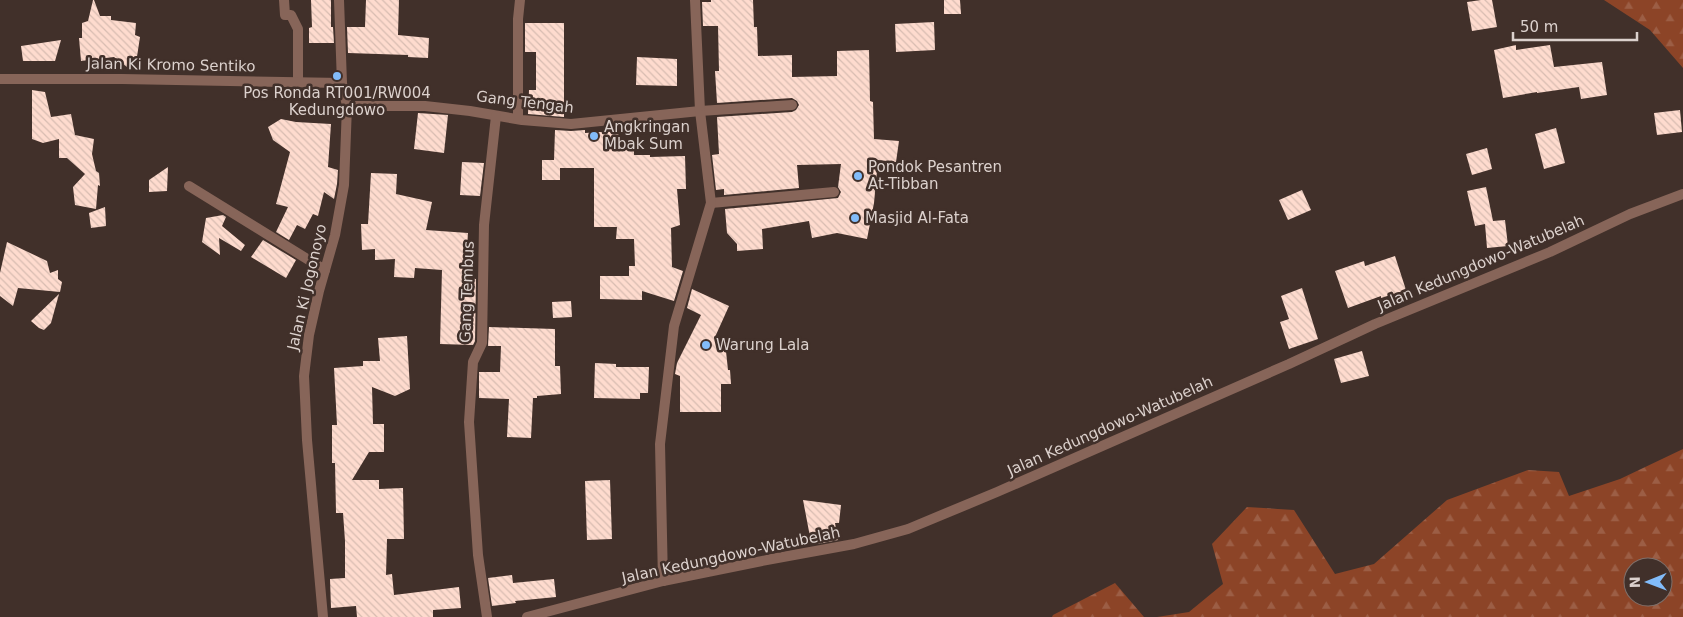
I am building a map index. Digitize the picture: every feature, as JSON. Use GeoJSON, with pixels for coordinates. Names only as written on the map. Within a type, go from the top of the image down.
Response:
{"type":"FeatureCollection","features":[{"type":"Feature","properties":{"kind":"street"},"geometry":{"type":"LineString","coordinates":[[284,0],[285,15],[291,15],[298,29],[298,82]]}},
{"type":"Feature","properties":{"kind":"street","name":"Jalan Ki Jogonoyo"},"geometry":{"type":"LineString","coordinates":[[323,617],[307,440],[304,376],[309,335],[335,236],[344,185],[347,106],[342,83],[339,0]]}},
{"type":"Feature","properties":{"kind":"street"},"geometry":{"type":"LineString","coordinates":[[518,119],[518,19],[520,0]]}},
{"type":"Feature","properties":{"kind":"street"},"geometry":{"type":"LineString","coordinates":[[663,581],[660,444],[674,326],[711,203],[700,111],[695,0]]}},
{"type":"Feature","properties":{"kind":"street","name":"Jalan Ki Kromo Sentiko"},"geometry":{"type":"LineString","coordinates":[[0,79],[342,83]]}},
{"type":"Feature","properties":{"kind":"street","name":"Gang Tengah"},"geometry":{"type":"LineString","coordinates":[[347,106],[425,106],[518,119],[571,124],[700,111],[792,105]]}},
{"type":"Feature","properties":{"kind":"street","name":"Gang Tembus"},"geometry":{"type":"LineString","coordinates":[[486,617],[478,555],[469,422],[473,362],[482,343],[484,225],[496,116]]}},
{"type":"Feature","properties":{"kind":"street"},"geometry":{"type":"LineString","coordinates":[[189,186],[325,270]]}},
{"type":"Feature","properties":{"kind":"street"},"geometry":{"type":"LineString","coordinates":[[711,203],[834,192]]}},
{"type":"Feature","properties":{"kind":"street","name":"Jalan Kedungdowo-Watubelah"},"geometry":{"type":"LineString","coordinates":[[527,617],[663,581],[772,558],[854,544],[908,529],[1183,411],[1374,324],[1550,252],[1630,214],[1683,194]]}},
{"type":"Feature","properties":{"kind":"green space"},"geometry":{"type":"Polygon","coordinates":[[[1604,0],[1683,0],[1683,68],[1650,30],[1604,0]]]}},
{"type":"Feature","properties":{"kind":"green space"},"geometry":{"type":"Polygon","coordinates":[[[1683,449],[1683,617],[1157,617],[1189,612],[1223,584],[1212,544],[1247,507],[1294,510],[1335,574],[1374,564],[1447,500],[1528,470],[1559,472],[1569,496],[1620,479],[1683,449]]]}},
{"type":"Feature","properties":{"kind":"green space"},"geometry":{"type":"Polygon","coordinates":[[[1115,583],[1144,617],[1052,617],[1053,615],[1115,583]]]}},
{"type":"Feature","properties":{"kind":"building"},"geometry":{"type":"Polygon","coordinates":[[[93,0],[100,16],[111,16],[111,20],[136,23],[135,35],[140,37],[136,63],[127,67],[114,57],[81,61],[79,38],[82,38],[82,23],[88,21],[93,0]]]}},
{"type":"Feature","properties":{"kind":"building"},"geometry":{"type":"Polygon","coordinates":[[[311,0],[331,0],[331,27],[333,27],[334,43],[309,43],[309,28],[312,27],[311,0]]]}},
{"type":"Feature","properties":{"kind":"building"},"geometry":{"type":"Polygon","coordinates":[[[366,0],[399,0],[398,35],[429,38],[428,58],[408,57],[408,55],[348,53],[347,27],[365,27],[366,0]]]}},
{"type":"Feature","properties":{"kind":"building"},"geometry":{"type":"Polygon","coordinates":[[[711,0],[753,0],[754,27],[757,27],[758,56],[792,55],[792,77],[837,76],[837,51],[869,50],[870,101],[873,102],[874,139],[899,141],[896,162],[878,160],[874,203],[867,239],[837,233],[812,238],[809,221],[762,229],[763,249],[737,251],[737,244],[727,233],[725,209],[838,198],[841,192],[838,187],[841,164],[797,165],[799,188],[724,195],[724,189],[716,190],[712,155],[719,154],[717,117],[792,112],[799,105],[792,98],[717,103],[715,71],[719,71],[718,26],[703,26],[702,2],[711,2],[711,0]]]}},
{"type":"Feature","properties":{"kind":"building"},"geometry":{"type":"Polygon","coordinates":[[[944,0],[960,0],[961,14],[944,14],[944,0]]]}},
{"type":"Feature","properties":{"kind":"building"},"geometry":{"type":"Polygon","coordinates":[[[1492,0],[1497,27],[1472,31],[1467,2],[1492,0]]]}},
{"type":"Feature","properties":{"kind":"building"},"geometry":{"type":"Polygon","coordinates":[[[934,22],[935,50],[896,52],[895,24],[934,22]]]}},
{"type":"Feature","properties":{"kind":"building"},"geometry":{"type":"Polygon","coordinates":[[[525,23],[564,23],[564,117],[528,114],[529,90],[536,90],[536,52],[525,52],[525,23]]]}},
{"type":"Feature","properties":{"kind":"building"},"geometry":{"type":"Polygon","coordinates":[[[61,40],[55,61],[23,61],[21,46],[61,40]]]}},
{"type":"Feature","properties":{"kind":"building"},"geometry":{"type":"Polygon","coordinates":[[[1516,45],[1516,50],[1550,45],[1554,67],[1602,62],[1607,95],[1581,99],[1579,87],[1503,98],[1494,50],[1516,45]]]}},
{"type":"Feature","properties":{"kind":"building"},"geometry":{"type":"Polygon","coordinates":[[[637,57],[677,59],[677,86],[636,85],[637,57]]]}},
{"type":"Feature","properties":{"kind":"building"},"geometry":{"type":"Polygon","coordinates":[[[32,90],[45,92],[51,117],[71,114],[75,135],[94,139],[92,154],[96,171],[99,173],[100,186],[98,185],[96,209],[75,205],[73,187],[85,174],[67,158],[59,158],[59,139],[43,143],[32,139],[32,90]]]}},
{"type":"Feature","properties":{"kind":"building"},"geometry":{"type":"Polygon","coordinates":[[[1680,110],[1682,132],[1657,135],[1654,113],[1680,110]]]}},
{"type":"Feature","properties":{"kind":"building"},"geometry":{"type":"Polygon","coordinates":[[[418,113],[448,115],[444,153],[414,149],[418,113]]]}},
{"type":"Feature","properties":{"kind":"building"},"geometry":{"type":"Polygon","coordinates":[[[281,119],[331,124],[328,167],[338,170],[334,199],[324,192],[318,216],[313,214],[305,229],[297,225],[289,240],[276,232],[288,207],[276,204],[290,152],[273,140],[268,127],[281,119]]]}},
{"type":"Feature","properties":{"kind":"building"},"geometry":{"type":"Polygon","coordinates":[[[1556,128],[1565,163],[1544,169],[1535,134],[1556,128]]]}},
{"type":"Feature","properties":{"kind":"building"},"geometry":{"type":"Polygon","coordinates":[[[555,130],[585,130],[585,133],[618,131],[619,140],[634,141],[634,155],[650,155],[650,157],[685,156],[686,189],[677,189],[680,225],[671,228],[672,267],[683,271],[674,301],[642,291],[642,300],[600,299],[600,276],[629,276],[629,266],[635,266],[634,239],[616,239],[617,227],[594,227],[594,168],[560,168],[560,180],[542,180],[542,160],[554,160],[555,130]]]}},
{"type":"Feature","properties":{"kind":"building"},"geometry":{"type":"Polygon","coordinates":[[[1487,148],[1492,169],[1472,175],[1466,154],[1487,148]]]}},
{"type":"Feature","properties":{"kind":"building"},"geometry":{"type":"Polygon","coordinates":[[[462,162],[484,163],[480,196],[460,195],[462,162]]]}},
{"type":"Feature","properties":{"kind":"building"},"geometry":{"type":"Polygon","coordinates":[[[168,167],[167,191],[149,192],[149,180],[168,167]]]}},
{"type":"Feature","properties":{"kind":"building"},"geometry":{"type":"Polygon","coordinates":[[[371,173],[397,174],[396,194],[432,202],[426,230],[468,233],[465,278],[476,279],[475,341],[473,345],[440,344],[442,270],[415,268],[414,278],[394,277],[395,259],[375,260],[375,249],[362,250],[361,224],[368,224],[371,173]]]}},
{"type":"Feature","properties":{"kind":"building"},"geometry":{"type":"Polygon","coordinates":[[[1486,187],[1493,221],[1505,220],[1508,246],[1487,248],[1485,224],[1475,226],[1467,191],[1486,187]]]}},
{"type":"Feature","properties":{"kind":"building"},"geometry":{"type":"Polygon","coordinates":[[[1302,190],[1311,210],[1288,220],[1279,200],[1302,190]]]}},
{"type":"Feature","properties":{"kind":"building"},"geometry":{"type":"Polygon","coordinates":[[[105,207],[106,226],[91,228],[89,213],[105,207]]]}},
{"type":"Feature","properties":{"kind":"building"},"geometry":{"type":"Polygon","coordinates":[[[223,215],[226,217],[222,226],[245,245],[241,251],[219,238],[220,255],[202,242],[206,218],[223,215]]]}},
{"type":"Feature","properties":{"kind":"building"},"geometry":{"type":"Polygon","coordinates":[[[263,240],[296,260],[286,278],[251,257],[263,240]]]}},
{"type":"Feature","properties":{"kind":"building"},"geometry":{"type":"Polygon","coordinates":[[[7,242],[47,261],[50,273],[58,270],[58,279],[62,282],[60,292],[18,288],[13,306],[0,296],[0,273],[7,242]]]}},
{"type":"Feature","properties":{"kind":"building"},"geometry":{"type":"Polygon","coordinates":[[[1395,256],[1406,290],[1381,298],[1381,296],[1348,308],[1335,271],[1364,261],[1365,266],[1395,256]]]}},
{"type":"Feature","properties":{"kind":"building"},"geometry":{"type":"Polygon","coordinates":[[[1302,288],[1318,339],[1289,349],[1280,322],[1289,319],[1281,296],[1302,288]]]}},
{"type":"Feature","properties":{"kind":"building"},"geometry":{"type":"Polygon","coordinates":[[[692,289],[729,306],[715,337],[725,342],[728,370],[730,370],[731,384],[721,384],[721,412],[680,412],[680,376],[675,374],[677,363],[701,315],[687,308],[692,289]]]}},
{"type":"Feature","properties":{"kind":"building"},"geometry":{"type":"Polygon","coordinates":[[[59,294],[51,323],[44,330],[39,328],[31,321],[59,294]]]}},
{"type":"Feature","properties":{"kind":"building"},"geometry":{"type":"Polygon","coordinates":[[[571,301],[572,317],[553,318],[552,302],[571,301]]]}},
{"type":"Feature","properties":{"kind":"building"},"geometry":{"type":"Polygon","coordinates":[[[489,327],[555,329],[555,366],[560,366],[561,394],[533,398],[531,438],[507,437],[509,399],[479,398],[479,372],[500,372],[501,346],[488,346],[489,327]]]}},
{"type":"Feature","properties":{"kind":"building"},"geometry":{"type":"Polygon","coordinates":[[[407,336],[410,389],[395,396],[372,387],[373,424],[384,424],[384,452],[369,452],[352,480],[379,480],[379,489],[403,488],[404,539],[387,539],[386,575],[392,574],[394,595],[459,587],[461,608],[433,610],[433,617],[357,617],[356,606],[331,608],[330,579],[345,578],[343,513],[336,513],[335,463],[332,463],[332,425],[337,425],[334,368],[363,366],[363,361],[380,361],[378,338],[407,336]]]}},
{"type":"Feature","properties":{"kind":"building"},"geometry":{"type":"Polygon","coordinates":[[[1362,351],[1369,376],[1341,383],[1334,359],[1362,351]]]}},
{"type":"Feature","properties":{"kind":"building"},"geometry":{"type":"Polygon","coordinates":[[[595,363],[616,364],[616,367],[649,367],[648,393],[640,393],[640,399],[594,398],[595,363]]]}},
{"type":"Feature","properties":{"kind":"building"},"geometry":{"type":"Polygon","coordinates":[[[610,480],[612,539],[587,540],[585,481],[610,480]]]}},
{"type":"Feature","properties":{"kind":"building"},"geometry":{"type":"Polygon","coordinates":[[[803,500],[841,505],[839,523],[835,523],[838,540],[818,544],[811,542],[803,500]]]}},
{"type":"Feature","properties":{"kind":"building"},"geometry":{"type":"Polygon","coordinates":[[[512,575],[513,583],[554,579],[556,597],[515,601],[516,603],[492,606],[488,578],[512,575]]]}},
{"type":"Feature","properties":{"kind":"place","name":"Pos Ronda RT001/RW004 Kedungdowo"},"geometry":{"type":"Point","coordinates":[337,76]}},
{"type":"Feature","properties":{"kind":"place","name":"Angkringan Mbak Sum"},"geometry":{"type":"Point","coordinates":[594,136]}},
{"type":"Feature","properties":{"kind":"place","name":"Pondok Pesantren At-Tibban"},"geometry":{"type":"Point","coordinates":[858,176]}},
{"type":"Feature","properties":{"kind":"place","name":"Masjid Al-Fata"},"geometry":{"type":"Point","coordinates":[855,218]}},
{"type":"Feature","properties":{"kind":"place","name":"Warung Lala"},"geometry":{"type":"Point","coordinates":[706,345]}}]}
